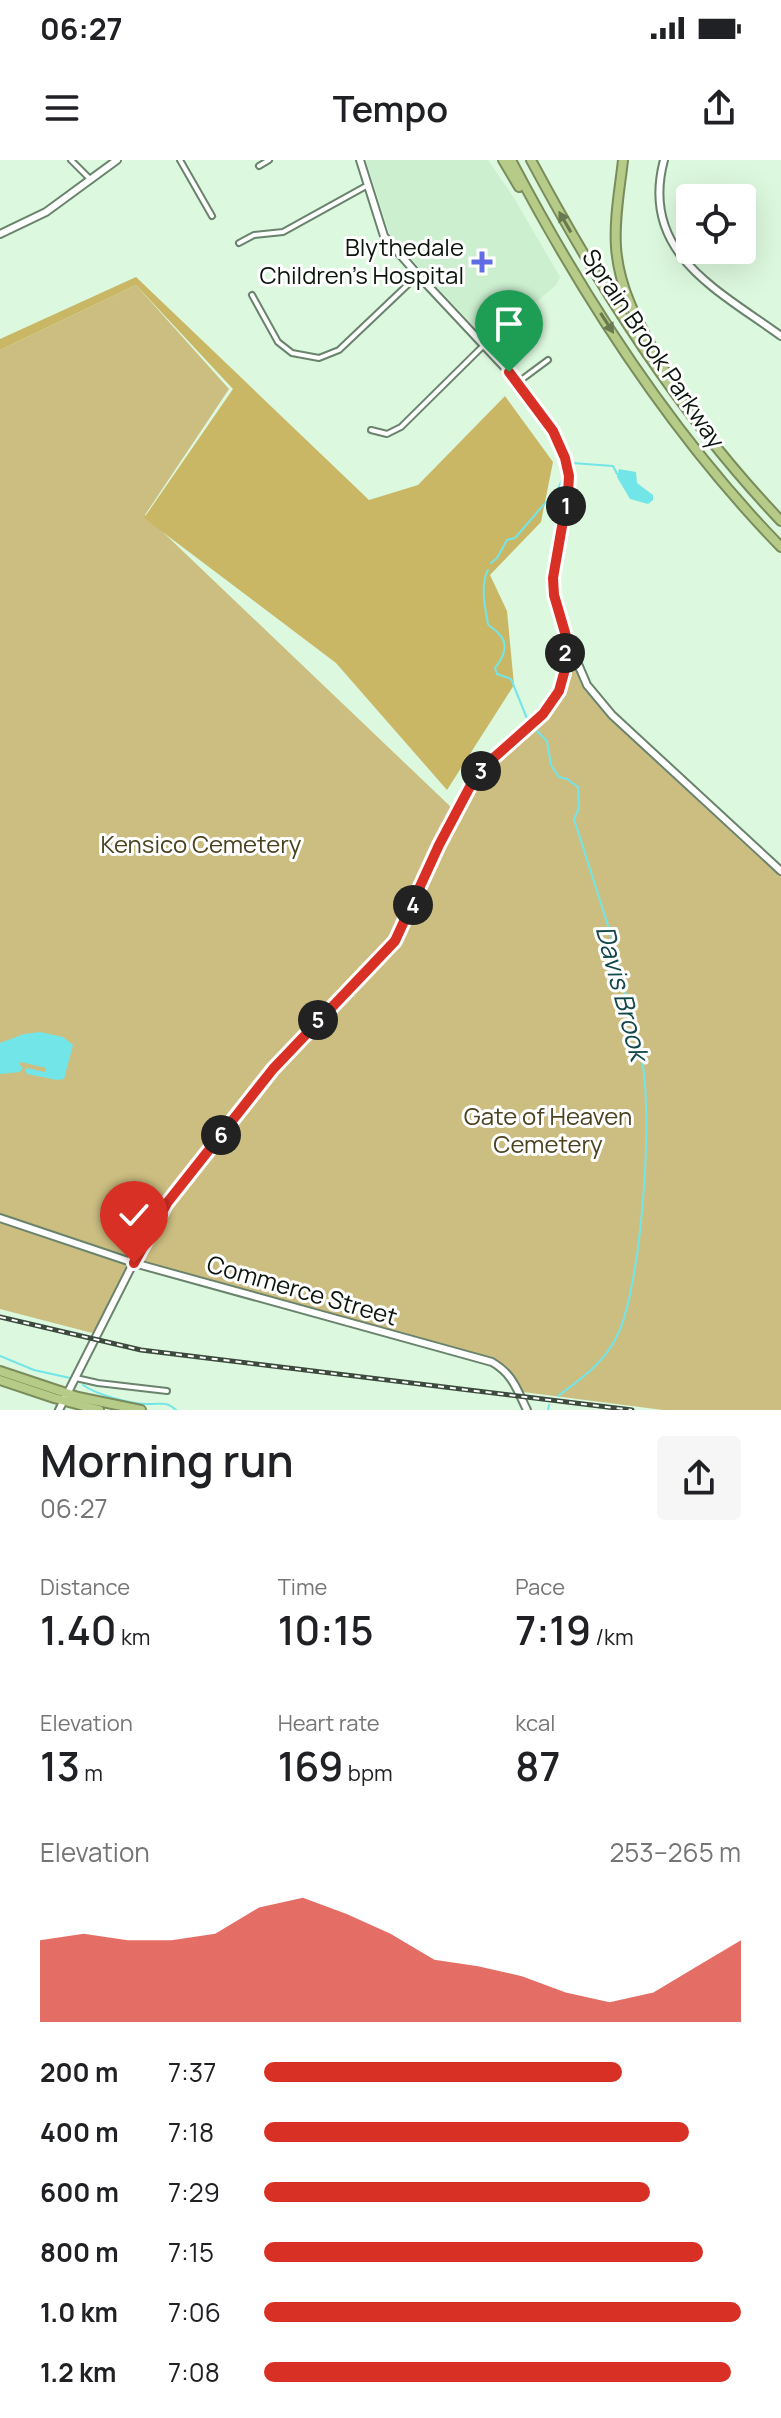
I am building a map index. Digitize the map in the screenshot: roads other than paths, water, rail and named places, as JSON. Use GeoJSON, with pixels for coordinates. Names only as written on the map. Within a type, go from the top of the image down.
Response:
{"type":"FeatureCollection","features":[{"type":"Feature","properties":{"kind":"highway"},"geometry":{"type":"LineString","coordinates":[[503,160],[565,257]]}},
{"type":"Feature","properties":{"kind":"highway","name":"Sprain Brook Parkway"},"geometry":{"type":"LineString","coordinates":[[511,160],[565,257],[669,415],[718,477],[781,547]]}},
{"type":"Feature","properties":{"kind":"highway","name":"Sprain Brook Parkway"},"geometry":{"type":"LineString","coordinates":[[531,160],[604,286],[684,405],[722,455],[781,521]]}},
{"type":"Feature","properties":{"kind":"highway"},"geometry":{"type":"LineString","coordinates":[[623,160],[615,231],[619,273],[631,307],[684,405]]}},
{"type":"Feature","properties":{"kind":"highway"},"geometry":{"type":"LineString","coordinates":[[0,1371],[63,1402],[141,1410]]}},
{"type":"Feature","properties":{"kind":"highway"},"geometry":{"type":"LineString","coordinates":[[0,1380],[63,1402],[99,1410]]}},
{"type":"Feature","properties":{"kind":"street"},"geometry":{"type":"LineString","coordinates":[[71,160],[91,180]]}},
{"type":"Feature","properties":{"kind":"street"},"geometry":{"type":"LineString","coordinates":[[0,234],[46,212],[117,160]]}},
{"type":"Feature","properties":{"kind":"street"},"geometry":{"type":"LineString","coordinates":[[180,160],[212,216]]}},
{"type":"Feature","properties":{"kind":"street"},"geometry":{"type":"LineString","coordinates":[[259,166],[269,160]]}},
{"type":"Feature","properties":{"kind":"street"},"geometry":{"type":"LineString","coordinates":[[360,160],[384,235],[517,383],[553,431],[565,458],[568,492],[553,578],[554,595],[566,636],[587,685],[602,704],[781,871]]}},
{"type":"Feature","properties":{"kind":"street"},"geometry":{"type":"LineString","coordinates":[[664,160],[660,174],[659,207],[670,241],[680,257],[706,281],[781,336]]}},
{"type":"Feature","properties":{"kind":"street"},"geometry":{"type":"LineString","coordinates":[[239,243],[248,237],[291,228],[368,185]]}},
{"type":"Feature","properties":{"kind":"street"},"geometry":{"type":"LineString","coordinates":[[252,295],[278,342],[292,353],[319,358],[339,350],[418,275]]}},
{"type":"Feature","properties":{"kind":"street"},"geometry":{"type":"LineString","coordinates":[[371,430],[387,434],[401,427],[484,344]]}},
{"type":"Feature","properties":{"kind":"street"},"geometry":{"type":"LineString","coordinates":[[517,383],[548,360]]}},
{"type":"Feature","properties":{"kind":"street"},"geometry":{"type":"LineString","coordinates":[[63,1402],[167,1203],[273,1069],[395,941],[439,845],[474,779],[554,700],[564,673],[566,636]]}},
{"type":"Feature","properties":{"kind":"street","name":"Commerce Street"},"geometry":{"type":"LineString","coordinates":[[0,1218],[134,1263],[492,1362],[511,1377],[527,1410]]}},
{"type":"Feature","properties":{"kind":"street"},"geometry":{"type":"LineString","coordinates":[[76,1378],[167,1391]]}},
{"type":"Feature","properties":{"kind":"water"},"geometry":{"type":"Polygon","coordinates":[[[619,469],[636,472],[637,483],[653,495],[653,500],[648,504],[630,499],[617,477],[619,469]]]}},
{"type":"Feature","properties":{"kind":"water"},"geometry":{"type":"Polygon","coordinates":[[[40,1032],[63,1037],[73,1045],[64,1079],[27,1074],[27,1068],[45,1072],[46,1068],[21,1062],[19,1064],[23,1068],[20,1072],[0,1074],[0,1043],[40,1032]]]}},
{"type":"Feature","properties":{"kind":"waterway","name":"Davis Brook"},"geometry":{"type":"LineString","coordinates":[[572,463],[613,466],[617,474]]}},
{"type":"Feature","properties":{"kind":"waterway","name":"Davis Brook"},"geometry":{"type":"LineString","coordinates":[[491,563],[507,540],[515,538],[559,487],[564,475]]}},
{"type":"Feature","properties":{"kind":"waterway","name":"Davis Brook"},"geometry":{"type":"LineString","coordinates":[[488,570],[484,590],[488,624],[502,638],[505,647],[495,668],[497,674],[511,679],[528,721]]}},
{"type":"Feature","properties":{"kind":"waterway","name":"Davis Brook"},"geometry":{"type":"LineString","coordinates":[[534,728],[547,741],[551,765],[559,777],[578,787],[579,808],[574,819],[611,935],[643,1066],[646,1101],[640,1234],[626,1312],[606,1354],[558,1396]]}},
{"type":"Feature","properties":{"kind":"waterway","name":"Davis Brook"},"geometry":{"type":"LineString","coordinates":[[0,1356],[34,1370],[70,1378]]}},
{"type":"Feature","properties":{"kind":"waterway","name":"Davis Brook"},"geometry":{"type":"LineString","coordinates":[[83,1385],[113,1398],[166,1404],[176,1410]]}},
{"type":"Feature","properties":{"kind":"waterway","name":"Davis Brook"},"geometry":{"type":"LineString","coordinates":[[548,1410],[549,1405]]}},
{"type":"Feature","properties":{"kind":"railway"},"geometry":{"type":"LineString","coordinates":[[0,1317],[141,1350],[632,1410]]}},
{"type":"Feature","properties":{"kind":"place","name":"Blythedale Children's Hospital"},"geometry":{"type":"Point","coordinates":[482,262]}},
{"type":"Feature","properties":{"kind":"park label","name":"Kensico Cemetery"},"geometry":{"type":"Point","coordinates":[201,845]}},
{"type":"Feature","properties":{"kind":"park label","name":"Gate of Heaven Cemetery"},"geometry":{"type":"Point","coordinates":[548,1131]}}]}
